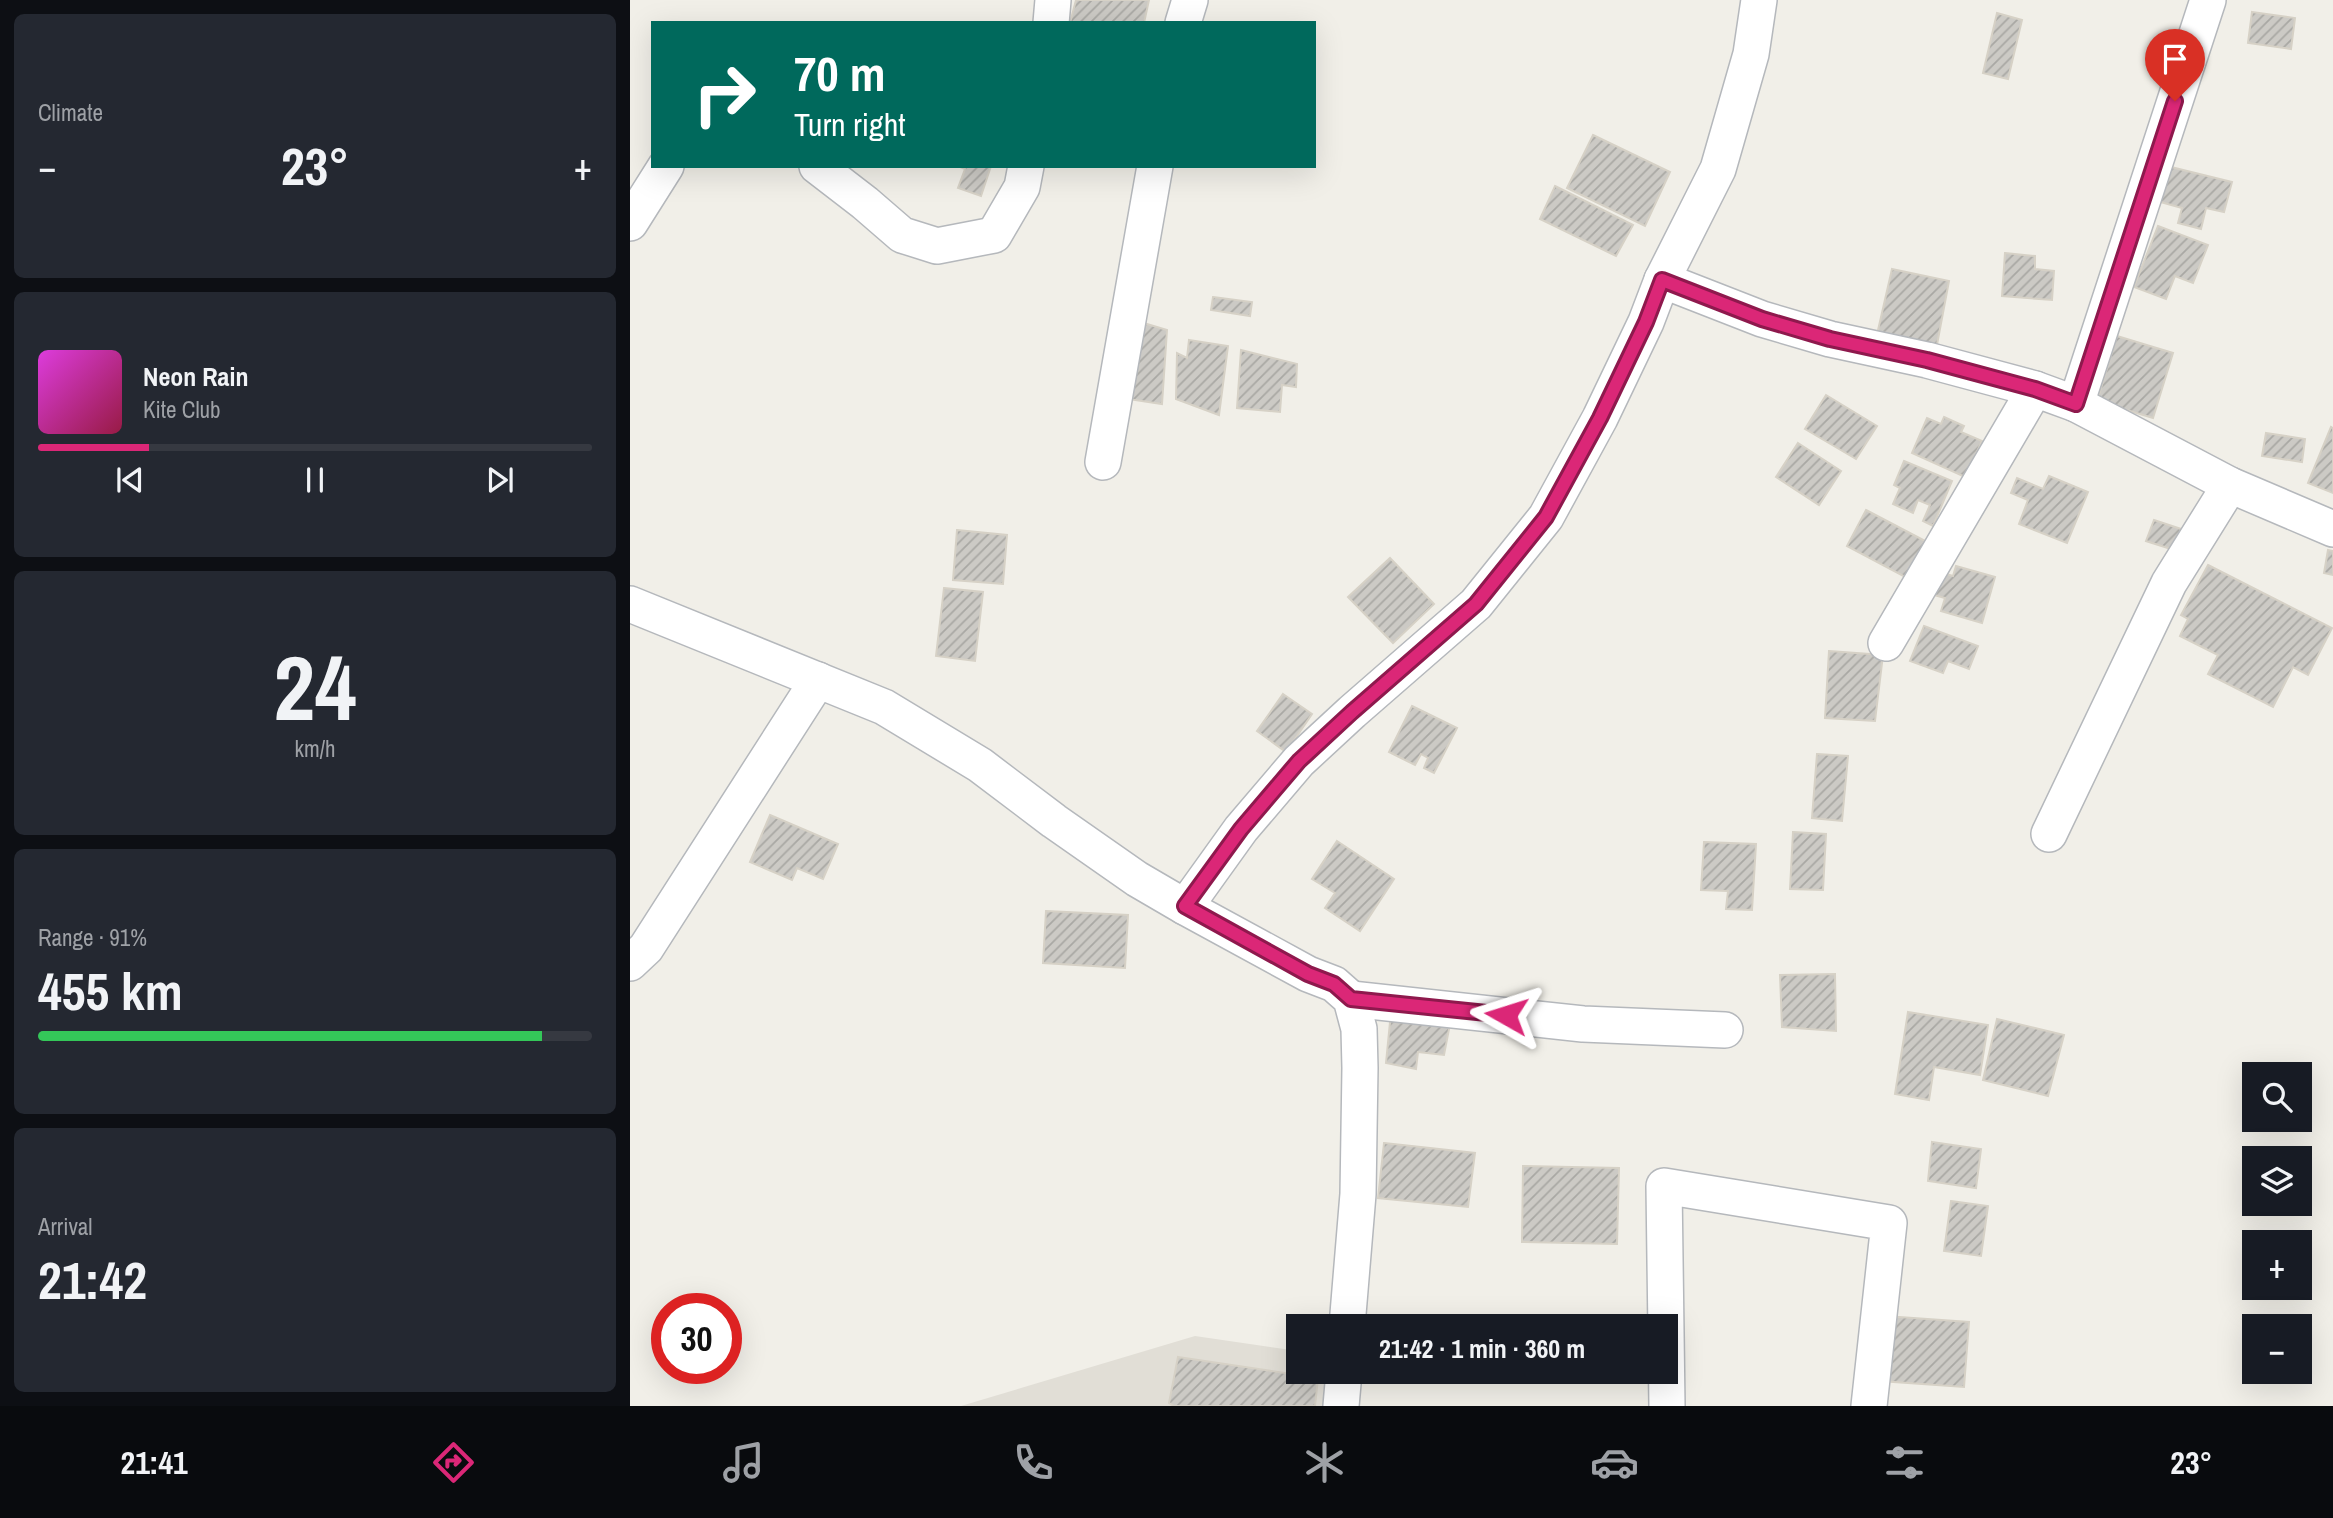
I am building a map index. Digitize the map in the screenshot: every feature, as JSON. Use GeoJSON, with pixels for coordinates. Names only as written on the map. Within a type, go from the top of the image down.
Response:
{"type":"FeatureCollection","features":[{"type":"Feature","properties":{"kind":"street"},"geometry":{"type":"LineString","coordinates":[[1051,21],[1053,0]]}},
{"type":"Feature","properties":{"kind":"street"},"geometry":{"type":"LineString","coordinates":[[1184,21],[1190,0]]}},
{"type":"Feature","properties":{"kind":"street"},"geometry":{"type":"LineString","coordinates":[[1185,906],[1241,829],[1299,761],[1476,604],[1546,517],[1600,418],[1646,322],[1662,280],[1718,169],[1751,54],[1759,0]]}},
{"type":"Feature","properties":{"kind":"street"},"geometry":{"type":"LineString","coordinates":[[2076,404],[2208,0]]}},
{"type":"Feature","properties":{"kind":"street"},"geometry":{"type":"LineString","coordinates":[[630,223],[665,168]]}},
{"type":"Feature","properties":{"kind":"street"},"geometry":{"type":"LineString","coordinates":[[820,168],[902,235],[937,246],[993,235],[1022,187],[1026,168]]}},
{"type":"Feature","properties":{"kind":"street"},"geometry":{"type":"LineString","coordinates":[[1103,462],[1155,168]]}},
{"type":"Feature","properties":{"kind":"street"},"geometry":{"type":"LineString","coordinates":[[1662,280],[1785,326],[1830,339],[1927,360],[2035,389],[2076,404],[2230,485],[2333,529]]}},
{"type":"Feature","properties":{"kind":"street"},"geometry":{"type":"LineString","coordinates":[[1886,643],[2035,389]]}},
{"type":"Feature","properties":{"kind":"street"},"geometry":{"type":"LineString","coordinates":[[2049,834],[2169,583],[2230,485]]}},
{"type":"Feature","properties":{"kind":"street"},"geometry":{"type":"LineString","coordinates":[[630,604],[884,707],[980,765],[1126,872],[1308,974],[1334,984],[1351,999],[1359,1029],[1360,1068],[1358,1194],[1348,1314]]}},
{"type":"Feature","properties":{"kind":"street"},"geometry":{"type":"LineString","coordinates":[[630,963],[646,948],[818,680]]}},
{"type":"Feature","properties":{"kind":"street"},"geometry":{"type":"LineString","coordinates":[[1351,999],[1583,1024],[1725,1030]]}},
{"type":"Feature","properties":{"kind":"street"},"geometry":{"type":"LineString","coordinates":[[1667,1406],[1664,1186],[1889,1223],[1869,1406]]}},
{"type":"Feature","properties":{"kind":"street"},"geometry":{"type":"LineString","coordinates":[[1341,1406],[1343,1384]]}},
{"type":"Feature","properties":{"kind":"shaded area"},"geometry":{"type":"Polygon","coordinates":[[[1195,1336],[1286,1349],[1286,1384],[1329,1384],[1328,1406],[961,1406],[1195,1336]]]}},
{"type":"Feature","properties":{"kind":"building"},"geometry":{"type":"Polygon","coordinates":[[[1076,0],[1149,0],[1144,21],[1071,21],[1076,0]]]}},
{"type":"Feature","properties":{"kind":"building"},"geometry":{"type":"Polygon","coordinates":[[[2252,12],[2295,18],[2291,49],[2248,43],[2252,12]]]}},
{"type":"Feature","properties":{"kind":"building"},"geometry":{"type":"Polygon","coordinates":[[[1997,13],[2022,20],[2008,79],[1983,73],[1997,13]]]}},
{"type":"Feature","properties":{"kind":"building"},"geometry":{"type":"Polygon","coordinates":[[[1593,135],[1670,172],[1645,226],[1567,188],[1593,135]]]}},
{"type":"Feature","properties":{"kind":"building"},"geometry":{"type":"Polygon","coordinates":[[[2167,166],[2232,182],[2224,212],[2206,208],[2201,229],[2178,223],[2182,208],[2157,201],[2167,166]]]}},
{"type":"Feature","properties":{"kind":"building"},"geometry":{"type":"Polygon","coordinates":[[[963,168],[990,168],[981,196],[958,188],[965,169],[963,168]]]}},
{"type":"Feature","properties":{"kind":"building"},"geometry":{"type":"Polygon","coordinates":[[[1555,186],[1633,225],[1616,256],[1540,219],[1555,186]]]}},
{"type":"Feature","properties":{"kind":"building"},"geometry":{"type":"Polygon","coordinates":[[[2158,226],[2208,245],[2193,283],[2175,276],[2166,299],[2134,287],[2158,226]]]}},
{"type":"Feature","properties":{"kind":"building"},"geometry":{"type":"Polygon","coordinates":[[[2005,253],[2035,256],[2035,269],[2054,271],[2052,300],[2002,296],[2005,253]]]}},
{"type":"Feature","properties":{"kind":"building"},"geometry":{"type":"Polygon","coordinates":[[[1892,269],[1949,281],[1936,350],[1876,339],[1892,269]]]}},
{"type":"Feature","properties":{"kind":"building"},"geometry":{"type":"Polygon","coordinates":[[[1213,297],[1252,302],[1250,316],[1211,310],[1213,297]]]}},
{"type":"Feature","properties":{"kind":"building"},"geometry":{"type":"Polygon","coordinates":[[[1137,321],[1167,330],[1162,404],[1128,399],[1137,321]]]}},
{"type":"Feature","properties":{"kind":"building"},"geometry":{"type":"Polygon","coordinates":[[[2117,336],[2173,353],[2153,418],[2097,401],[2117,336]]]}},
{"type":"Feature","properties":{"kind":"building"},"geometry":{"type":"Polygon","coordinates":[[[1189,340],[1228,346],[1219,415],[1176,399],[1177,353],[1187,358],[1189,340]]]}},
{"type":"Feature","properties":{"kind":"building"},"geometry":{"type":"Polygon","coordinates":[[[1241,350],[1297,364],[1296,387],[1282,385],[1280,412],[1237,408],[1241,350]]]}},
{"type":"Feature","properties":{"kind":"building"},"geometry":{"type":"Polygon","coordinates":[[[1826,395],[1877,426],[1856,459],[1805,429],[1826,395]]]}},
{"type":"Feature","properties":{"kind":"building"},"geometry":{"type":"Polygon","coordinates":[[[1944,417],[1964,426],[1961,432],[1982,441],[1965,477],[1912,453],[1927,418],[1941,424],[1944,417]]]}},
{"type":"Feature","properties":{"kind":"building"},"geometry":{"type":"Polygon","coordinates":[[[2331,427],[2333,428],[2333,493],[2308,483],[2331,427]]]}},
{"type":"Feature","properties":{"kind":"building"},"geometry":{"type":"Polygon","coordinates":[[[2266,433],[2305,439],[2302,462],[2262,456],[2266,433]]]}},
{"type":"Feature","properties":{"kind":"building"},"geometry":{"type":"Polygon","coordinates":[[[1798,443],[1841,471],[1819,505],[1776,477],[1798,443]]]}},
{"type":"Feature","properties":{"kind":"building"},"geometry":{"type":"Polygon","coordinates":[[[1904,461],[1952,481],[1933,526],[1923,521],[1930,505],[1918,500],[1913,513],[1893,504],[1900,488],[1894,485],[1904,461]]]}},
{"type":"Feature","properties":{"kind":"building"},"geometry":{"type":"Polygon","coordinates":[[[2049,476],[2088,492],[2067,543],[2019,524],[2028,500],[2011,493],[2017,478],[2043,489],[2049,476]]]}},
{"type":"Feature","properties":{"kind":"building"},"geometry":{"type":"Polygon","coordinates":[[[1866,510],[1927,542],[1907,578],[1847,546],[1866,510]]]}},
{"type":"Feature","properties":{"kind":"building"},"geometry":{"type":"Polygon","coordinates":[[[2154,520],[2181,529],[2174,550],[2146,541],[2154,520]]]}},
{"type":"Feature","properties":{"kind":"building"},"geometry":{"type":"Polygon","coordinates":[[[957,530],[1007,535],[1003,584],[953,580],[957,530]]]}},
{"type":"Feature","properties":{"kind":"building"},"geometry":{"type":"Polygon","coordinates":[[[2328,550],[2333,551],[2333,575],[2324,573],[2328,550]]]}},
{"type":"Feature","properties":{"kind":"building"},"geometry":{"type":"Polygon","coordinates":[[[1390,558],[1434,604],[1393,643],[1348,597],[1390,558]]]}},
{"type":"Feature","properties":{"kind":"building"},"geometry":{"type":"Polygon","coordinates":[[[2208,565],[2332,628],[2308,675],[2293,667],[2273,707],[2208,674],[2218,655],[2180,636],[2188,619],[2181,615],[2208,565]]]}},
{"type":"Feature","properties":{"kind":"building"},"geometry":{"type":"Polygon","coordinates":[[[1956,566],[1995,577],[1982,623],[1941,611],[1945,598],[1934,595],[1940,572],[1953,576],[1956,566]]]}},
{"type":"Feature","properties":{"kind":"building"},"geometry":{"type":"Polygon","coordinates":[[[944,588],[983,592],[975,661],[936,656],[944,588]]]}},
{"type":"Feature","properties":{"kind":"building"},"geometry":{"type":"Polygon","coordinates":[[[1924,626],[1978,646],[1969,669],[1948,661],[1943,673],[1910,661],[1924,626]]]}},
{"type":"Feature","properties":{"kind":"building"},"geometry":{"type":"Polygon","coordinates":[[[1829,651],[1883,655],[1875,721],[1825,718],[1829,651]]]}},
{"type":"Feature","properties":{"kind":"building"},"geometry":{"type":"Polygon","coordinates":[[[1283,694],[1312,714],[1286,752],[1257,731],[1283,694]]]}},
{"type":"Feature","properties":{"kind":"building"},"geometry":{"type":"Polygon","coordinates":[[[1412,706],[1457,728],[1434,773],[1424,768],[1428,758],[1421,754],[1415,765],[1389,752],[1412,706]]]}},
{"type":"Feature","properties":{"kind":"building"},"geometry":{"type":"Polygon","coordinates":[[[1817,754],[1848,756],[1842,821],[1812,818],[1817,754]]]}},
{"type":"Feature","properties":{"kind":"building"},"geometry":{"type":"Polygon","coordinates":[[[770,815],[838,844],[823,879],[797,868],[792,880],[750,862],[770,815]]]}},
{"type":"Feature","properties":{"kind":"building"},"geometry":{"type":"Polygon","coordinates":[[[1793,832],[1826,834],[1823,890],[1790,889],[1793,832]]]}},
{"type":"Feature","properties":{"kind":"building"},"geometry":{"type":"Polygon","coordinates":[[[1337,841],[1394,879],[1360,931],[1325,908],[1335,893],[1312,879],[1337,841]]]}},
{"type":"Feature","properties":{"kind":"building"},"geometry":{"type":"Polygon","coordinates":[[[1704,842],[1756,844],[1752,910],[1726,909],[1728,891],[1701,890],[1704,842]]]}},
{"type":"Feature","properties":{"kind":"building"},"geometry":{"type":"Polygon","coordinates":[[[1046,911],[1128,915],[1125,968],[1043,963],[1046,911]]]}},
{"type":"Feature","properties":{"kind":"building"},"geometry":{"type":"Polygon","coordinates":[[[1835,974],[1836,1031],[1782,1027],[1780,975],[1835,974]]]}},
{"type":"Feature","properties":{"kind":"building"},"geometry":{"type":"Polygon","coordinates":[[[1391,1012],[1450,1024],[1444,1055],[1418,1052],[1416,1069],[1386,1063],[1391,1012]]]}},
{"type":"Feature","properties":{"kind":"building"},"geometry":{"type":"Polygon","coordinates":[[[1908,1012],[1988,1025],[1980,1075],[1934,1067],[1929,1100],[1895,1094],[1908,1012]]]}},
{"type":"Feature","properties":{"kind":"building"},"geometry":{"type":"Polygon","coordinates":[[[1997,1019],[2064,1035],[2048,1096],[1983,1080],[1997,1019]]]}},
{"type":"Feature","properties":{"kind":"building"},"geometry":{"type":"Polygon","coordinates":[[[1932,1142],[1981,1149],[1976,1188],[1928,1181],[1932,1142]]]}},
{"type":"Feature","properties":{"kind":"building"},"geometry":{"type":"Polygon","coordinates":[[[1384,1143],[1475,1153],[1468,1207],[1378,1198],[1384,1143]]]}},
{"type":"Feature","properties":{"kind":"building"},"geometry":{"type":"Polygon","coordinates":[[[1523,1166],[1619,1168],[1617,1244],[1522,1242],[1523,1166]]]}},
{"type":"Feature","properties":{"kind":"building"},"geometry":{"type":"Polygon","coordinates":[[[1951,1201],[1988,1206],[1981,1256],[1944,1251],[1951,1201]]]}},
{"type":"Feature","properties":{"kind":"building"},"geometry":{"type":"Polygon","coordinates":[[[1885,1316],[1969,1322],[1964,1387],[1880,1381],[1885,1316]]]}},
{"type":"Feature","properties":{"kind":"building"},"geometry":{"type":"Polygon","coordinates":[[[1178,1357],[1286,1373],[1286,1384],[1317,1384],[1315,1406],[1174,1406],[1169,1403],[1178,1357]]]}},
{"type":"Feature","properties":{"kind":"route"},"geometry":{"type":"LineString","coordinates":[[1506,1015],[1351,999],[1334,984],[1308,974],[1185,906],[1241,829],[1299,761],[1476,604],[1546,517],[1600,418],[1646,322],[1662,280],[1762,319],[1830,339],[1927,360],[2035,389],[2076,404],[2175,101]]}}]}
